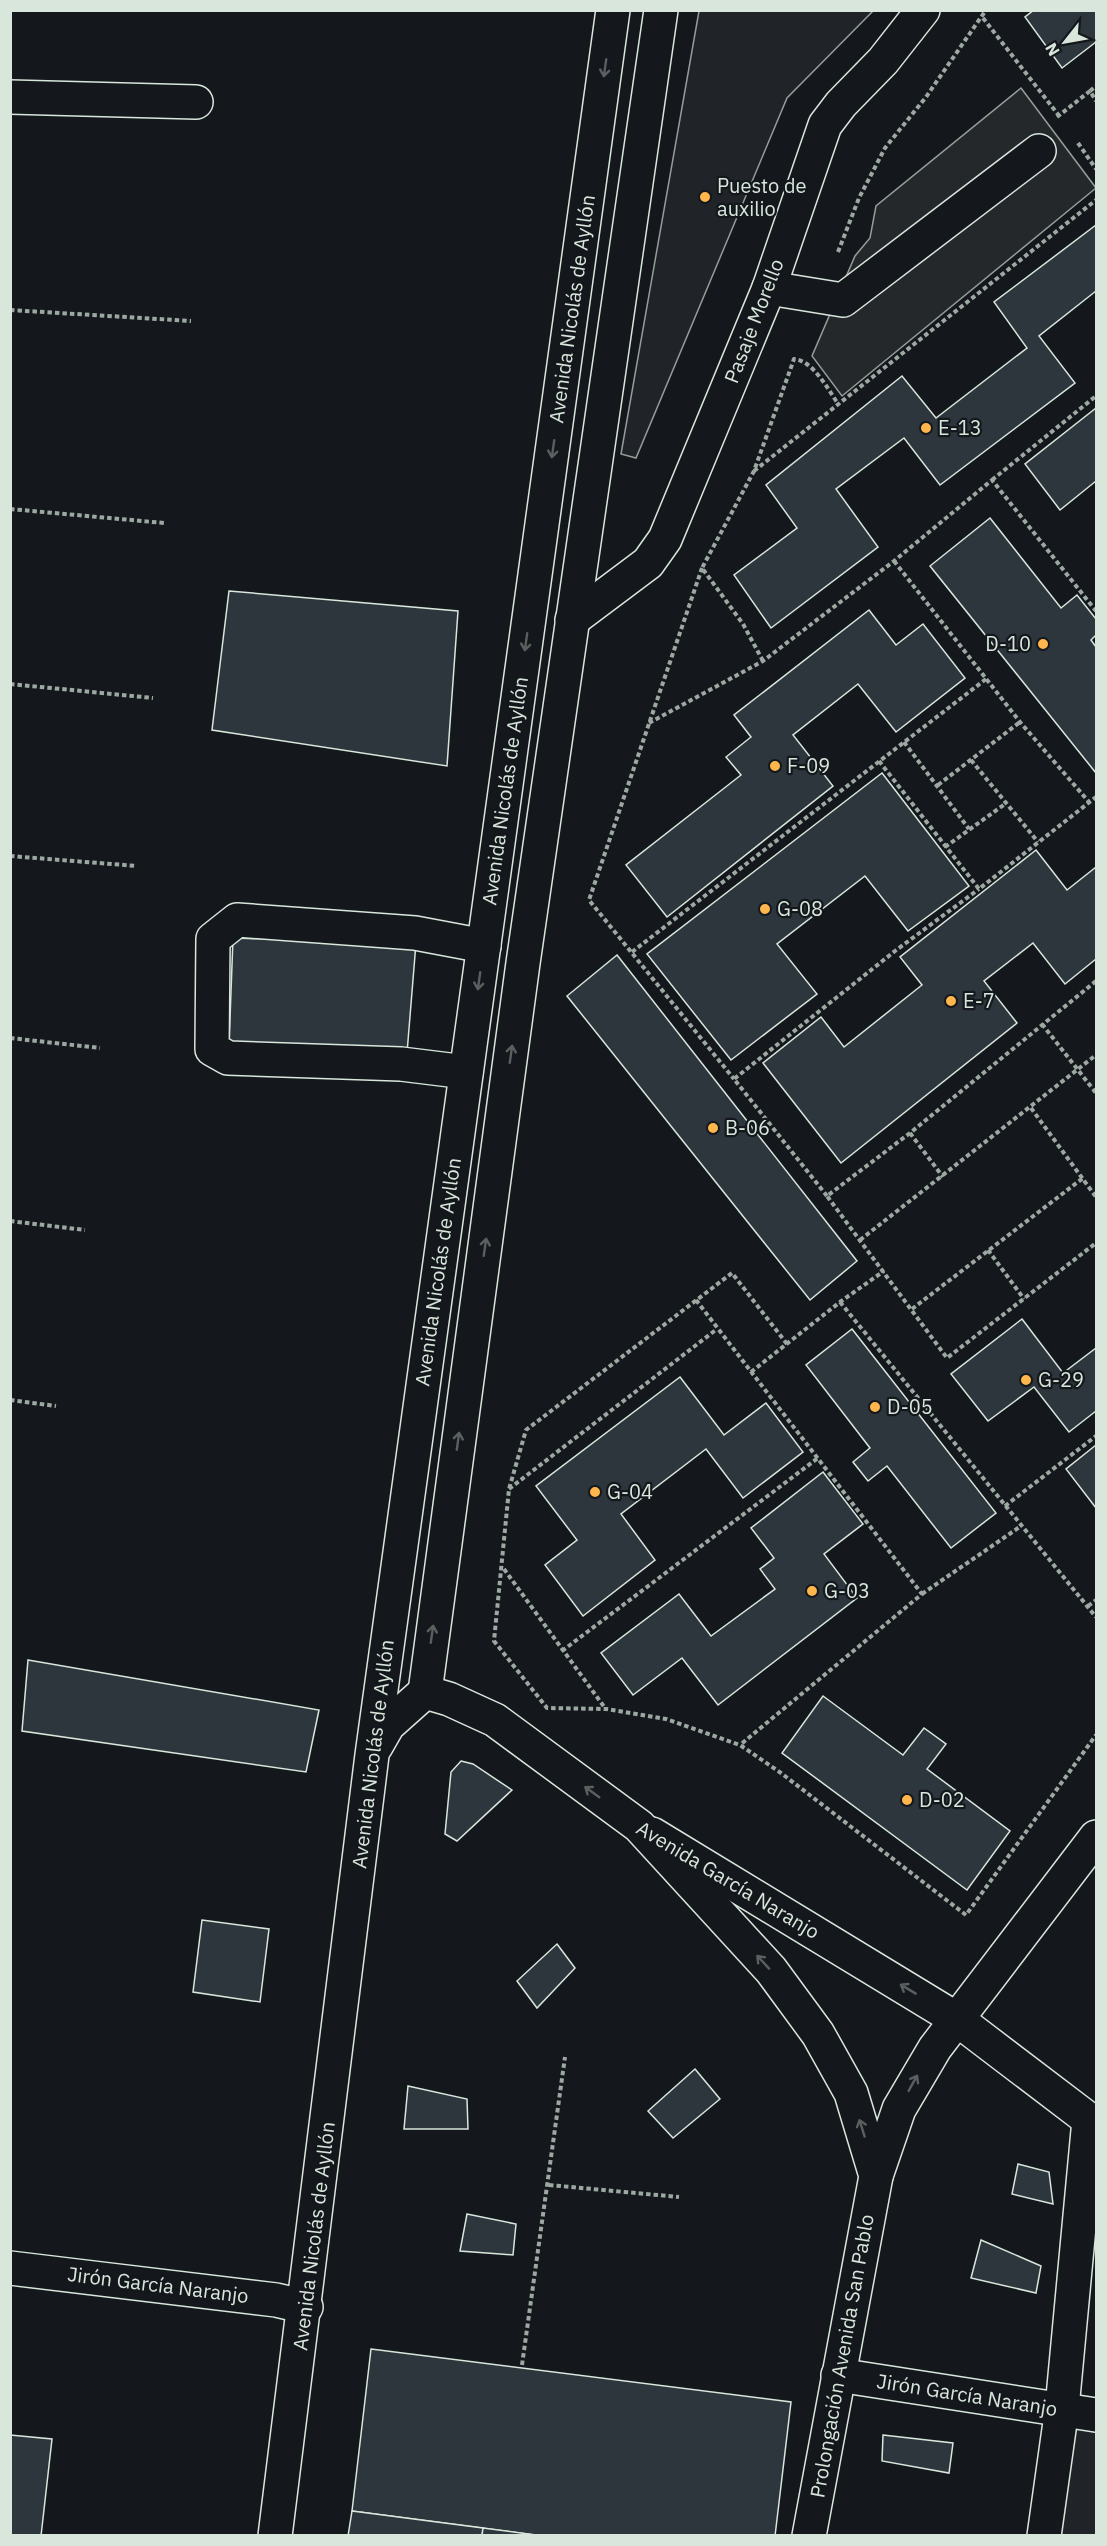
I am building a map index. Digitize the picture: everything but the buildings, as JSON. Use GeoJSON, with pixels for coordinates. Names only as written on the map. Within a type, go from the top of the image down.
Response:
{"type":"FeatureCollection","features":[{"type":"Feature","properties":{"kind":"main road","name":"Avenida Nicolás de Ayllón"},"geometry":{"type":"LineString","coordinates":[[275,2535],[306,2307],[372,1755],[613,10]]}},
{"type":"Feature","properties":{"kind":"main road"},"geometry":{"type":"LineString","coordinates":[[372,1755],[388,1725],[424,1692],[572,620],[662,10]]}},
{"type":"Feature","properties":{"kind":"main road","name":"Pasaje Morello"},"geometry":{"type":"LineString","coordinates":[[572,620],[648,563],[665,539],[769,288],[825,124],[923,10]]}},
{"type":"Feature","properties":{"kind":"main road"},"geometry":{"type":"LineString","coordinates":[[10,97],[196,102]]}},
{"type":"Feature","properties":{"kind":"main road"},"geometry":{"type":"LineString","coordinates":[[769,288],[843,300],[1039,151]]}},
{"type":"Feature","properties":{"kind":"main road"},"geometry":{"type":"LineString","coordinates":[[466,1072],[401,1064],[228,1058],[212,1049],[213,939],[237,920],[415,933],[484,946]]}},
{"type":"Feature","properties":{"kind":"main road","name":"Avenida García Naranjo"},"geometry":{"type":"LineString","coordinates":[[424,1692],[449,1699],[495,1720],[639,1826],[958,2020],[1093,2122]]}},
{"type":"Feature","properties":{"kind":"main road","name":"Prolongación Avenida San Pablo"},"geometry":{"type":"LineString","coordinates":[[639,1826],[771,1970],[818,2034],[851,2092],[876,2176]]}},
{"type":"Feature","properties":{"kind":"main road","name":"Prolongación Avenida San Pablo"},"geometry":{"type":"LineString","coordinates":[[809,2535],[876,2176],[899,2109],[935,2048],[1096,1837]]}},
{"type":"Feature","properties":{"kind":"main road"},"geometry":{"type":"LineString","coordinates":[[1044,2535],[1062,2409],[1093,2122]]}},
{"type":"Feature","properties":{"kind":"main road","name":"Jirón García Naranjo"},"geometry":{"type":"LineString","coordinates":[[10,2268],[276,2300],[306,2307]]}},
{"type":"Feature","properties":{"kind":"main road","name":"Jirón García Naranjo"},"geometry":{"type":"LineString","coordinates":[[838,2375],[1096,2415]]}},
{"type":"Feature","properties":{"kind":"path"},"geometry":{"type":"LineString","coordinates":[[838,252],[859,198],[885,148],[926,97],[983,18],[986,10]]}},
{"type":"Feature","properties":{"kind":"path"},"geometry":{"type":"LineString","coordinates":[[983,18],[1065,124]]}},
{"type":"Feature","properties":{"kind":"path"},"geometry":{"type":"LineString","coordinates":[[1052,120],[1096,86]]}},
{"type":"Feature","properties":{"kind":"path"},"geometry":{"type":"LineString","coordinates":[[1090,91],[1096,101]]}},
{"type":"Feature","properties":{"kind":"path"},"geometry":{"type":"LineString","coordinates":[[1071,133],[1096,169]]}},
{"type":"Feature","properties":{"kind":"path"},"geometry":{"type":"LineString","coordinates":[[754,471],[1096,200]]}},
{"type":"Feature","properties":{"kind":"path"},"geometry":{"type":"LineString","coordinates":[[10,310],[191,321]]}},
{"type":"Feature","properties":{"kind":"path"},"geometry":{"type":"LineString","coordinates":[[839,405],[811,368],[803,360],[794,359],[754,471],[702,568],[590,900],[827,1196],[948,1358],[1096,1243]]}},
{"type":"Feature","properties":{"kind":"path"},"geometry":{"type":"LineString","coordinates":[[650,723],[763,661],[894,561],[1096,396]]}},
{"type":"Feature","properties":{"kind":"path"},"geometry":{"type":"LineString","coordinates":[[992,480],[1094,605],[1096,612]]}},
{"type":"Feature","properties":{"kind":"path"},"geometry":{"type":"LineString","coordinates":[[10,509],[164,523]]}},
{"type":"Feature","properties":{"kind":"path"},"geometry":{"type":"LineString","coordinates":[[894,561],[1020,722],[1089,802]]}},
{"type":"Feature","properties":{"kind":"path"},"geometry":{"type":"LineString","coordinates":[[702,568],[743,624],[763,661]]}},
{"type":"Feature","properties":{"kind":"path"},"geometry":{"type":"LineString","coordinates":[[632,952],[986,679]]}},
{"type":"Feature","properties":{"kind":"path"},"geometry":{"type":"LineString","coordinates":[[10,684],[153,698]]}},
{"type":"Feature","properties":{"kind":"path"},"geometry":{"type":"LineString","coordinates":[[938,785],[1020,722]]}},
{"type":"Feature","properties":{"kind":"path"},"geometry":{"type":"LineString","coordinates":[[904,742],[969,829]]}},
{"type":"Feature","properties":{"kind":"path"},"geometry":{"type":"LineString","coordinates":[[971,760],[1038,842]]}},
{"type":"Feature","properties":{"kind":"path"},"geometry":{"type":"LineString","coordinates":[[879,761],[979,889]]}},
{"type":"Feature","properties":{"kind":"path"},"geometry":{"type":"LineString","coordinates":[[734,1079],[895,951],[979,889],[1096,797]]}},
{"type":"Feature","properties":{"kind":"path"},"geometry":{"type":"LineString","coordinates":[[945,847],[1005,803]]}},
{"type":"Feature","properties":{"kind":"path"},"geometry":{"type":"LineString","coordinates":[[10,856],[137,866]]}},
{"type":"Feature","properties":{"kind":"path"},"geometry":{"type":"LineString","coordinates":[[827,1196],[910,1133],[1096,981]]}},
{"type":"Feature","properties":{"kind":"path"},"geometry":{"type":"LineString","coordinates":[[1042,1024],[1096,1093]]}},
{"type":"Feature","properties":{"kind":"path"},"geometry":{"type":"LineString","coordinates":[[10,1038],[100,1048]]}},
{"type":"Feature","properties":{"kind":"path"},"geometry":{"type":"LineString","coordinates":[[860,1240],[1096,1055]]}},
{"type":"Feature","properties":{"kind":"path"},"geometry":{"type":"LineString","coordinates":[[1031,1108],[1096,1197]]}},
{"type":"Feature","properties":{"kind":"path"},"geometry":{"type":"LineString","coordinates":[[910,1133],[943,1177]]}},
{"type":"Feature","properties":{"kind":"path"},"geometry":{"type":"LineString","coordinates":[[912,1309],[1083,1178]]}},
{"type":"Feature","properties":{"kind":"path"},"geometry":{"type":"LineString","coordinates":[[10,1221],[85,1230]]}},
{"type":"Feature","properties":{"kind":"path"},"geometry":{"type":"LineString","coordinates":[[988,1250],[1024,1299]]}},
{"type":"Feature","properties":{"kind":"path"},"geometry":{"type":"LineString","coordinates":[[751,1372],[840,1302],[884,1272]]}},
{"type":"Feature","properties":{"kind":"path"},"geometry":{"type":"LineString","coordinates":[[787,1344],[732,1273],[526,1431],[509,1489],[494,1641],[547,1708],[606,1709],[666,1719],[740,1745],[781,1773],[966,1916],[1096,1735]]}},
{"type":"Feature","properties":{"kind":"path"},"geometry":{"type":"LineString","coordinates":[[696,1300],[922,1594]]}},
{"type":"Feature","properties":{"kind":"path"},"geometry":{"type":"LineString","coordinates":[[840,1302],[1096,1617]]}},
{"type":"Feature","properties":{"kind":"path"},"geometry":{"type":"LineString","coordinates":[[509,1489],[717,1329]]}},
{"type":"Feature","properties":{"kind":"path"},"geometry":{"type":"LineString","coordinates":[[10,1400],[56,1406]]}},
{"type":"Feature","properties":{"kind":"path"},"geometry":{"type":"LineString","coordinates":[[1005,1506],[1096,1436]]}},
{"type":"Feature","properties":{"kind":"path"},"geometry":{"type":"LineString","coordinates":[[562,1651],[818,1458]]}},
{"type":"Feature","properties":{"kind":"path"},"geometry":{"type":"LineString","coordinates":[[740,1745],[922,1594],[1021,1526]]}},
{"type":"Feature","properties":{"kind":"path"},"geometry":{"type":"LineString","coordinates":[[503,1568],[606,1709]]}},
{"type":"Feature","properties":{"kind":"path"},"geometry":{"type":"LineString","coordinates":[[1088,1606],[1096,1600]]}},
{"type":"Feature","properties":{"kind":"path"},"geometry":{"type":"LineString","coordinates":[[522,2365],[549,2185],[565,2057]]}},
{"type":"Feature","properties":{"kind":"path"},"geometry":{"type":"LineString","coordinates":[[549,2185],[679,2197]]}},
{"type":"Feature","properties":{"kind":"shaded area"},"geometry":{"type":"Polygon","coordinates":[[[699,11],[873,11],[787,98],[636,458],[621,454],[699,11]]]}},
{"type":"Feature","properties":{"kind":"shaded area"},"geometry":{"type":"Polygon","coordinates":[[[1021,88],[1096,188],[842,396],[812,356],[855,256],[870,238],[876,206],[1021,88]]]}},
{"type":"Feature","properties":{"kind":"shaded area"},"geometry":{"type":"Polygon","coordinates":[[[1072,2427],[1096,2430],[1096,2535],[1059,2536],[1072,2427]]]}},
{"type":"Feature","properties":{"kind":"place","name":"Puesto de auxilio"},"geometry":{"type":"Point","coordinates":[705,197]}},
{"type":"Feature","properties":{"kind":"place","name":"E-13"},"geometry":{"type":"Point","coordinates":[926,428]}},
{"type":"Feature","properties":{"kind":"place","name":"D-10"},"geometry":{"type":"Point","coordinates":[1043,644]}},
{"type":"Feature","properties":{"kind":"place","name":"F-09"},"geometry":{"type":"Point","coordinates":[775,766]}},
{"type":"Feature","properties":{"kind":"place","name":"G-08"},"geometry":{"type":"Point","coordinates":[765,909]}},
{"type":"Feature","properties":{"kind":"place","name":"E-7"},"geometry":{"type":"Point","coordinates":[951,1001]}},
{"type":"Feature","properties":{"kind":"place","name":"B-06"},"geometry":{"type":"Point","coordinates":[713,1128]}},
{"type":"Feature","properties":{"kind":"place","name":"G-29"},"geometry":{"type":"Point","coordinates":[1026,1380]}},
{"type":"Feature","properties":{"kind":"place","name":"D-05"},"geometry":{"type":"Point","coordinates":[875,1407]}},
{"type":"Feature","properties":{"kind":"place","name":"G-04"},"geometry":{"type":"Point","coordinates":[595,1492]}},
{"type":"Feature","properties":{"kind":"place","name":"G-03"},"geometry":{"type":"Point","coordinates":[812,1591]}},
{"type":"Feature","properties":{"kind":"place","name":"D-02"},"geometry":{"type":"Point","coordinates":[907,1800]}}]}
